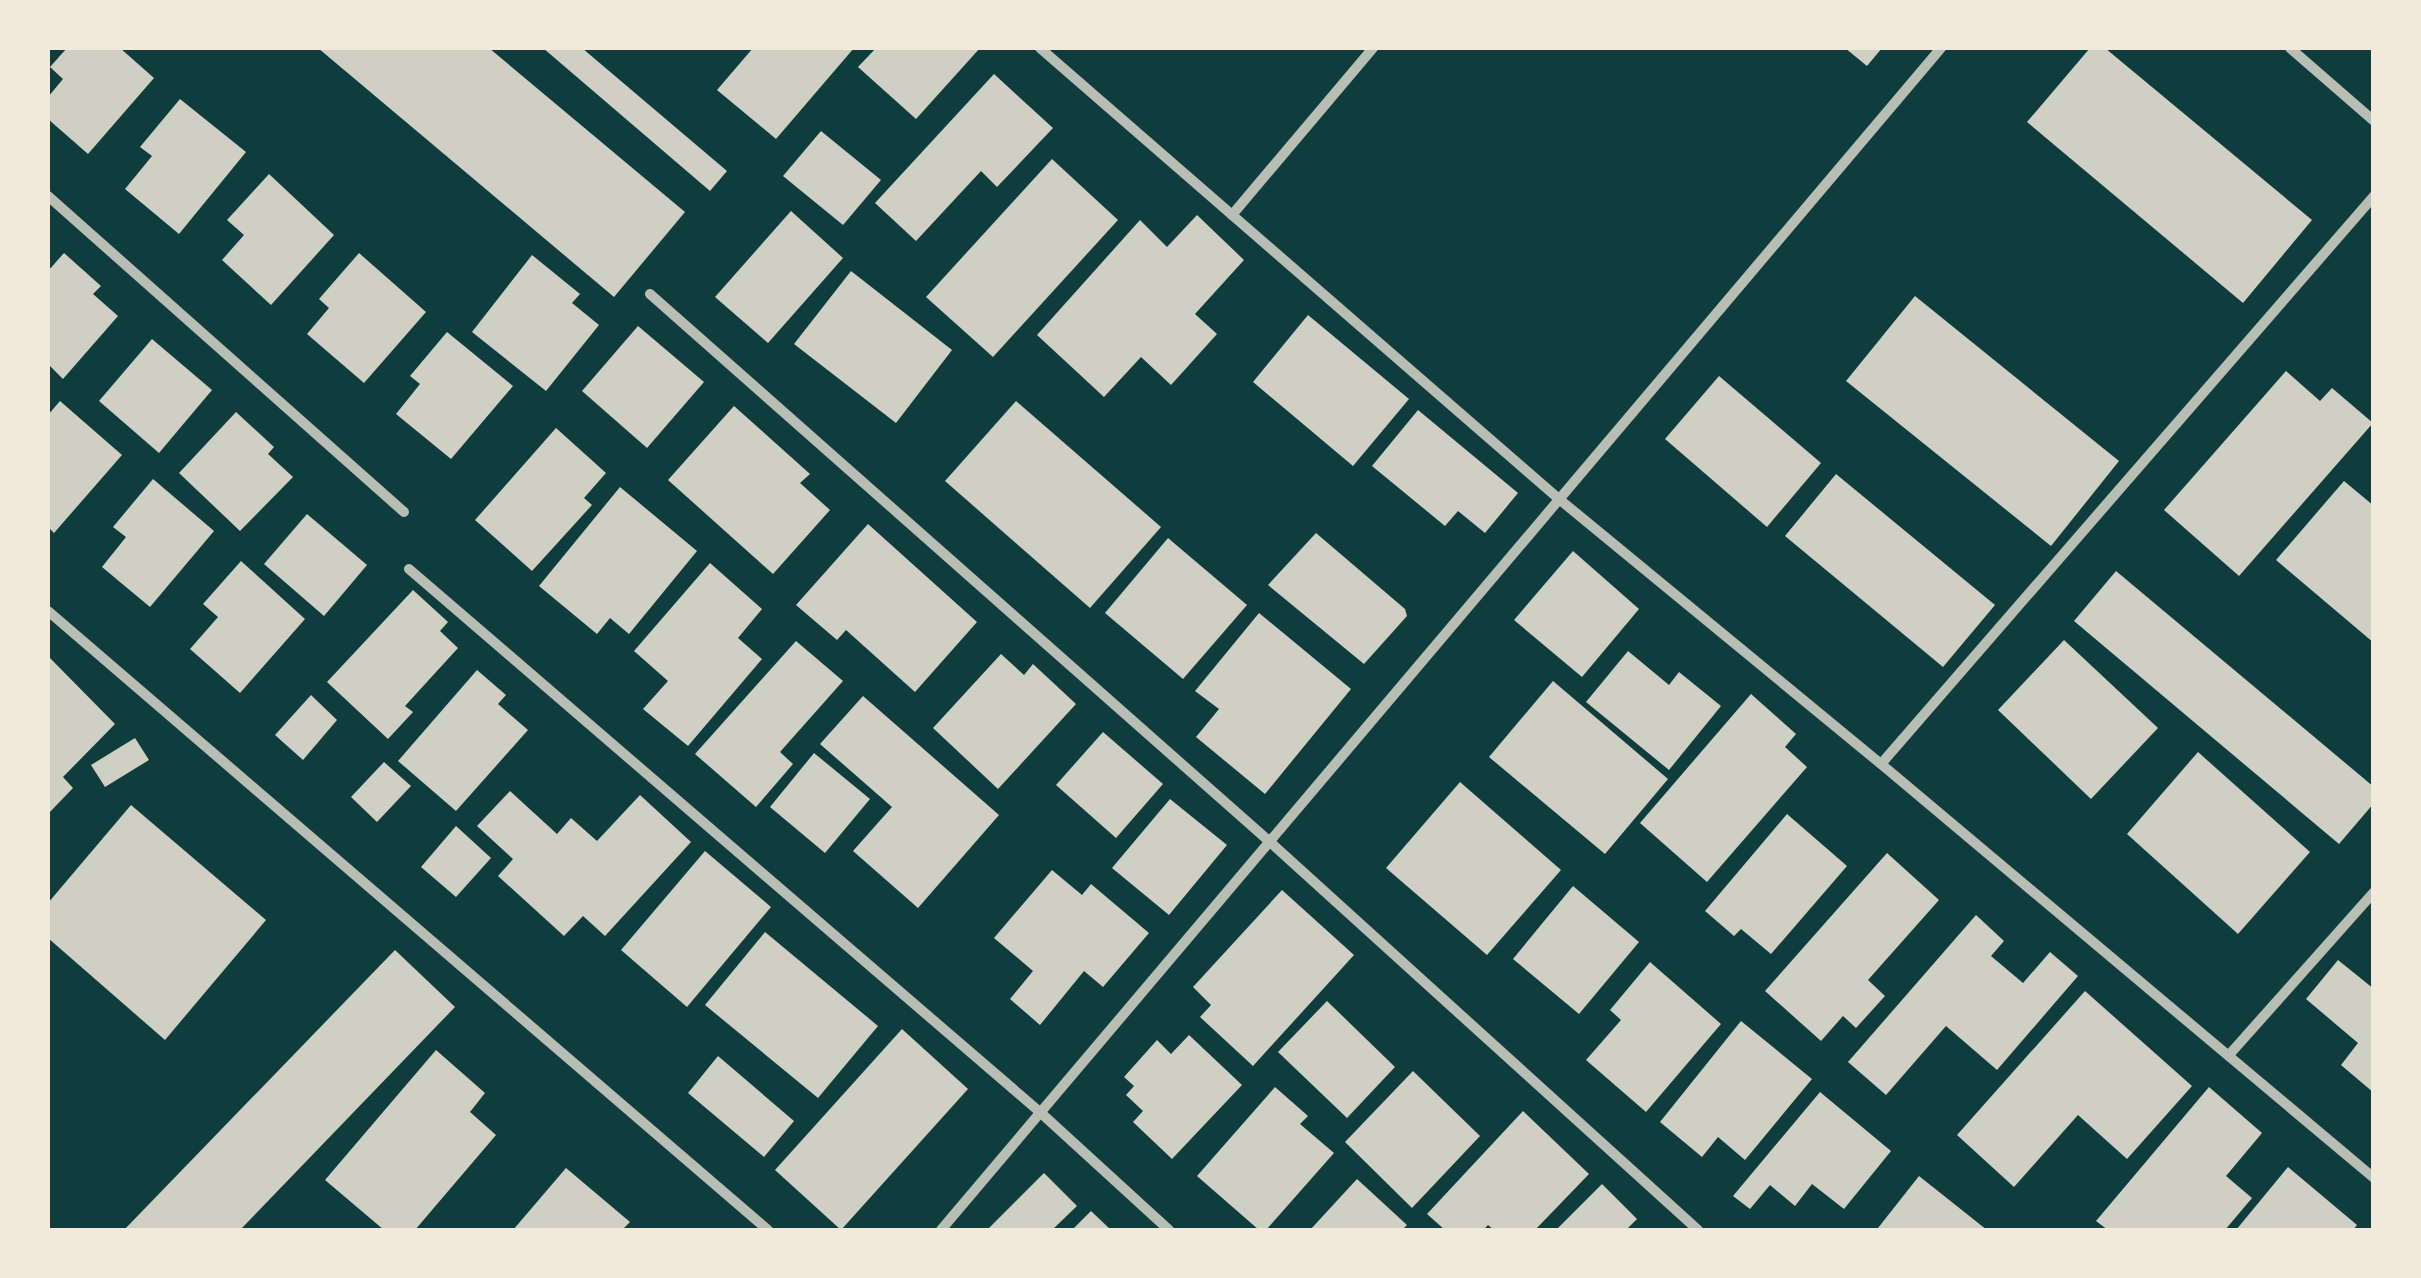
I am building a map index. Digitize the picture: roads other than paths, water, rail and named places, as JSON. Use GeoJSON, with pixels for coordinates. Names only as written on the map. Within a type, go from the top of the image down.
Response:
{"type":"FeatureCollection","features":[{"type":"Feature","properties":{"kind":"street"},"geometry":{"type":"LineString","coordinates":[[1040,48],[1559,499],[2374,1178]]}},
{"type":"Feature","properties":{"kind":"street"},"geometry":{"type":"LineString","coordinates":[[1232,215],[1373,48]]}},
{"type":"Feature","properties":{"kind":"street"},"geometry":{"type":"LineString","coordinates":[[942,1230],[1941,48]]}},
{"type":"Feature","properties":{"kind":"street"},"geometry":{"type":"LineString","coordinates":[[2290,48],[2374,121]]}},
{"type":"Feature","properties":{"kind":"street"},"geometry":{"type":"LineString","coordinates":[[48,196],[404,512]]}},
{"type":"Feature","properties":{"kind":"street"},"geometry":{"type":"LineString","coordinates":[[1881,764],[2374,196]]}},
{"type":"Feature","properties":{"kind":"street"},"geometry":{"type":"LineString","coordinates":[[650,294],[1270,842],[1698,1230]]}},
{"type":"Feature","properties":{"kind":"street"},"geometry":{"type":"LineString","coordinates":[[409,569],[1041,1113],[1170,1230]]}},
{"type":"Feature","properties":{"kind":"street"},"geometry":{"type":"LineString","coordinates":[[48,611],[768,1230]]}},
{"type":"Feature","properties":{"kind":"street"},"geometry":{"type":"LineString","coordinates":[[2230,1056],[2374,892]]}}]}
